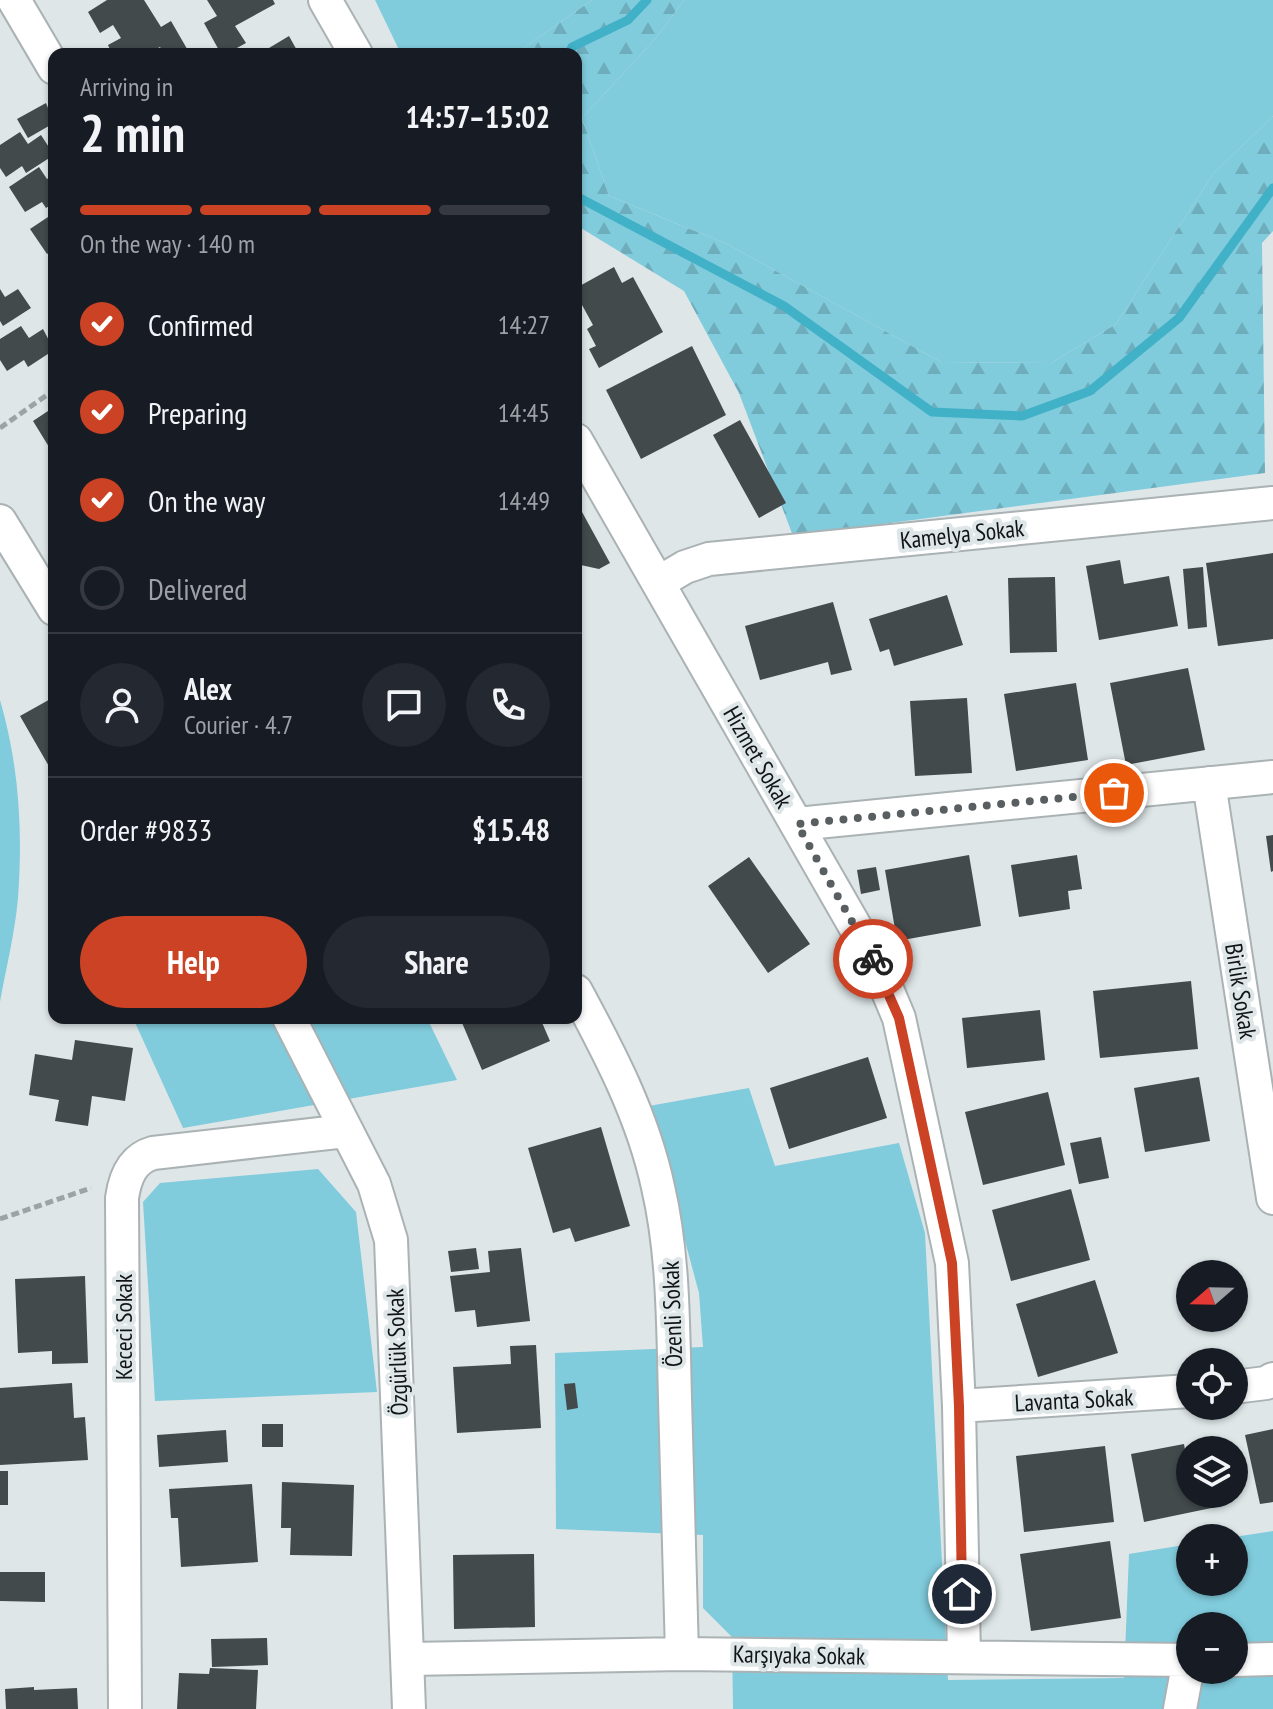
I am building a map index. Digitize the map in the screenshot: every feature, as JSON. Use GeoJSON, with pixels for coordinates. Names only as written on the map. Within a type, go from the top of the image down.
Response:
{"type":"FeatureCollection","features":[{"type":"Feature","properties":{"kind":"street"},"geometry":{"type":"LineString","coordinates":[[14,0],[48,58]]}},
{"type":"Feature","properties":{"kind":"street"},"geometry":{"type":"LineString","coordinates":[[325,0],[353,48]]}},
{"type":"Feature","properties":{"kind":"street","name":"Hizmet Sokak"},"geometry":{"type":"LineString","coordinates":[[582,450],[876,963],[899,1018],[952,1263],[959,1406],[964,1657]]}},
{"type":"Feature","properties":{"kind":"street","name":"Kamelya Sokak"},"geometry":{"type":"LineString","coordinates":[[658,583],[685,567],[709,559],[1273,503]]}},
{"type":"Feature","properties":{"kind":"street"},"geometry":{"type":"LineString","coordinates":[[0,521],[48,599]]}},
{"type":"Feature","properties":{"kind":"street"},"geometry":{"type":"LineString","coordinates":[[797,824],[1273,777]]}},
{"type":"Feature","properties":{"kind":"street","name":"Birlik Sokak"},"geometry":{"type":"LineString","coordinates":[[1209,783],[1273,1198]]}},
{"type":"Feature","properties":{"kind":"street","name":"Özenli Sokak"},"geometry":{"type":"LineString","coordinates":[[582,1002],[637,1117],[649,1151],[665,1220],[673,1295],[682,1654]]}},
{"type":"Feature","properties":{"kind":"street","name":"Özgürlük Sokak"},"geometry":{"type":"LineString","coordinates":[[292,1024],[382,1205],[393,1257],[409,1709]]}},
{"type":"Feature","properties":{"kind":"street"},"geometry":{"type":"LineString","coordinates":[[126,1176],[138,1160],[153,1153],[346,1131]]}},
{"type":"Feature","properties":{"kind":"street","name":"Kececi Sokak"},"geometry":{"type":"LineString","coordinates":[[125,1709],[122,1198],[126,1176]]}},
{"type":"Feature","properties":{"kind":"street"},"geometry":{"type":"LineString","coordinates":[[1248,1385],[1273,1379]]}},
{"type":"Feature","properties":{"kind":"street","name":"Lavanta Sokak"},"geometry":{"type":"LineString","coordinates":[[959,1406],[1176,1392]]}},
{"type":"Feature","properties":{"kind":"street","name":"Karşıyaka Sokak"},"geometry":{"type":"LineString","coordinates":[[408,1659],[682,1654],[1176,1660]]}},
{"type":"Feature","properties":{"kind":"street"},"geometry":{"type":"LineString","coordinates":[[1248,1660],[1273,1659]]}},
{"type":"Feature","properties":{"kind":"street"},"geometry":{"type":"LineString","coordinates":[[1180,1709],[1185,1684]]}},
{"type":"Feature","properties":{"kind":"path"},"geometry":{"type":"LineString","coordinates":[[0,428],[48,394]]}},
{"type":"Feature","properties":{"kind":"path"},"geometry":{"type":"LineString","coordinates":[[0,1219],[126,1176]]}},
{"type":"Feature","properties":{"kind":"green space"},"geometry":{"type":"Polygon","coordinates":[[[375,0],[592,0],[524,48],[398,48],[375,0]]]}},
{"type":"Feature","properties":{"kind":"green space"},"geometry":{"type":"Polygon","coordinates":[[[592,0],[684,0],[656,38],[582,118],[582,48],[524,48],[592,0]]]}},
{"type":"Feature","properties":{"kind":"green space"},"geometry":{"type":"Polygon","coordinates":[[[684,0],[1273,0],[1273,116],[1213,174],[1116,324],[1051,363],[941,362],[727,244],[609,196],[582,118],[656,38],[684,0]]]}},
{"type":"Feature","properties":{"kind":"green space"},"geometry":{"type":"Polygon","coordinates":[[[1273,116],[1273,231],[1262,243],[1265,473],[793,536],[739,393],[684,291],[582,229],[582,118],[609,196],[727,244],[941,362],[1051,363],[1116,324],[1213,174],[1273,116]]]}},
{"type":"Feature","properties":{"kind":"green space"},"geometry":{"type":"Polygon","coordinates":[[[0,700],[12,749],[20,848],[17,911],[0,1002],[0,700]]]}},
{"type":"Feature","properties":{"kind":"green space"},"geometry":{"type":"Polygon","coordinates":[[[136,1024],[430,1024],[457,1080],[183,1128],[136,1024]]]}},
{"type":"Feature","properties":{"kind":"green space"},"geometry":{"type":"Polygon","coordinates":[[[749,1088],[775,1166],[899,1143],[925,1233],[948,1680],[1124,1678],[1129,1554],[1176,1546],[1176,1596],[1248,1596],[1248,1535],[1273,1531],[1273,1709],[733,1709],[732,1637],[703,1608],[703,1535],[556,1529],[555,1353],[703,1347],[699,1293],[649,1106],[749,1088]]]}},
{"type":"Feature","properties":{"kind":"green space"},"geometry":{"type":"Polygon","coordinates":[[[318,1169],[356,1212],[377,1392],[155,1401],[143,1202],[160,1183],[318,1169]]]}},
{"type":"Feature","properties":{"kind":"building"},"geometry":{"type":"Polygon","coordinates":[[[107,0],[144,0],[161,27],[171,21],[187,48],[109,48],[108,45],[121,38],[113,25],[100,33],[88,12],[107,0]]]}},
{"type":"Feature","properties":{"kind":"building"},"geometry":{"type":"Polygon","coordinates":[[[207,0],[273,0],[275,4],[235,26],[246,43],[237,48],[218,48],[204,23],[217,16],[207,0]]]}},
{"type":"Feature","properties":{"kind":"building"},"geometry":{"type":"Polygon","coordinates":[[[289,36],[296,48],[269,48],[289,36]]]}},
{"type":"Feature","properties":{"kind":"building"},"geometry":{"type":"Polygon","coordinates":[[[46,103],[48,126],[28,138],[17,119],[46,103]]]}},
{"type":"Feature","properties":{"kind":"building"},"geometry":{"type":"Polygon","coordinates":[[[20,132],[28,144],[41,135],[48,146],[48,159],[26,173],[22,166],[6,177],[0,168],[0,145],[20,132]]]}},
{"type":"Feature","properties":{"kind":"building"},"geometry":{"type":"Polygon","coordinates":[[[39,167],[48,178],[48,207],[42,202],[25,212],[9,187],[39,167]]]}},
{"type":"Feature","properties":{"kind":"building"},"geometry":{"type":"Polygon","coordinates":[[[48,217],[48,253],[47,254],[30,229],[48,217]]]}},
{"type":"Feature","properties":{"kind":"building"},"geometry":{"type":"Polygon","coordinates":[[[614,267],[622,283],[633,277],[663,332],[599,368],[589,349],[596,346],[587,329],[593,325],[582,305],[582,285],[614,267]]]}},
{"type":"Feature","properties":{"kind":"building"},"geometry":{"type":"Polygon","coordinates":[[[0,289],[5,297],[18,289],[31,308],[3,326],[0,321],[0,289]]]}},
{"type":"Feature","properties":{"kind":"building"},"geometry":{"type":"Polygon","coordinates":[[[21,326],[29,338],[43,329],[48,339],[48,354],[28,367],[24,360],[7,371],[0,360],[0,339],[21,326]]]}},
{"type":"Feature","properties":{"kind":"building"},"geometry":{"type":"Polygon","coordinates":[[[692,346],[726,415],[641,459],[606,390],[692,346]]]}},
{"type":"Feature","properties":{"kind":"building"},"geometry":{"type":"Polygon","coordinates":[[[48,411],[48,445],[33,421],[48,411]]]}},
{"type":"Feature","properties":{"kind":"building"},"geometry":{"type":"Polygon","coordinates":[[[740,420],[786,503],[759,518],[713,435],[740,420]]]}},
{"type":"Feature","properties":{"kind":"building"},"geometry":{"type":"Polygon","coordinates":[[[582,512],[610,563],[599,569],[582,565],[582,512]]]}},
{"type":"Feature","properties":{"kind":"building"},"geometry":{"type":"Polygon","coordinates":[[[1273,553],[1273,639],[1218,646],[1206,563],[1273,553]]]}},
{"type":"Feature","properties":{"kind":"building"},"geometry":{"type":"Polygon","coordinates":[[[1120,560],[1124,584],[1169,576],[1178,626],[1099,640],[1086,566],[1120,560]]]}},
{"type":"Feature","properties":{"kind":"building"},"geometry":{"type":"Polygon","coordinates":[[[1203,567],[1207,627],[1188,629],[1183,569],[1203,567]]]}},
{"type":"Feature","properties":{"kind":"building"},"geometry":{"type":"Polygon","coordinates":[[[1055,577],[1057,652],[1010,653],[1008,578],[1055,577]]]}},
{"type":"Feature","properties":{"kind":"building"},"geometry":{"type":"Polygon","coordinates":[[[947,595],[963,645],[894,666],[889,649],[880,652],[869,619],[947,595]]]}},
{"type":"Feature","properties":{"kind":"building"},"geometry":{"type":"Polygon","coordinates":[[[833,602],[852,670],[831,675],[828,662],[760,680],[745,626],[833,602]]]}},
{"type":"Feature","properties":{"kind":"building"},"geometry":{"type":"Polygon","coordinates":[[[1188,668],[1205,750],[1126,765],[1110,683],[1188,668]]]}},
{"type":"Feature","properties":{"kind":"building"},"geometry":{"type":"Polygon","coordinates":[[[1076,683],[1088,760],[1016,771],[1004,694],[1076,683]]]}},
{"type":"Feature","properties":{"kind":"building"},"geometry":{"type":"Polygon","coordinates":[[[967,698],[972,773],[915,776],[910,701],[967,698]]]}},
{"type":"Feature","properties":{"kind":"building"},"geometry":{"type":"Polygon","coordinates":[[[48,700],[48,765],[20,716],[48,700]]]}},
{"type":"Feature","properties":{"kind":"building"},"geometry":{"type":"Polygon","coordinates":[[[1273,835],[1273,871],[1271,872],[1266,836],[1273,835]]]}},
{"type":"Feature","properties":{"kind":"building"},"geometry":{"type":"Polygon","coordinates":[[[969,855],[981,926],[897,941],[885,870],[969,855]]]}},
{"type":"Feature","properties":{"kind":"building"},"geometry":{"type":"Polygon","coordinates":[[[1077,855],[1082,889],[1068,891],[1070,909],[1019,917],[1011,865],[1077,855]]]}},
{"type":"Feature","properties":{"kind":"building"},"geometry":{"type":"Polygon","coordinates":[[[749,857],[810,944],[768,973],[708,886],[749,857]]]}},
{"type":"Feature","properties":{"kind":"building"},"geometry":{"type":"Polygon","coordinates":[[[876,867],[880,890],[861,894],[857,870],[876,867]]]}},
{"type":"Feature","properties":{"kind":"building"},"geometry":{"type":"Polygon","coordinates":[[[1191,981],[1198,1049],[1100,1058],[1093,991],[1191,981]]]}},
{"type":"Feature","properties":{"kind":"building"},"geometry":{"type":"Polygon","coordinates":[[[1040,1010],[1045,1060],[967,1068],[962,1018],[1040,1010]]]}},
{"type":"Feature","properties":{"kind":"building"},"geometry":{"type":"Polygon","coordinates":[[[463,1024],[543,1024],[550,1041],[482,1070],[463,1024]]]}},
{"type":"Feature","properties":{"kind":"building"},"geometry":{"type":"Polygon","coordinates":[[[75,1040],[133,1048],[125,1101],[92,1096],[88,1126],[55,1121],[59,1100],[29,1095],[35,1054],[72,1060],[75,1040]]]}},
{"type":"Feature","properties":{"kind":"building"},"geometry":{"type":"Polygon","coordinates":[[[868,1057],[887,1118],[789,1149],[770,1088],[868,1057]]]}},
{"type":"Feature","properties":{"kind":"building"},"geometry":{"type":"Polygon","coordinates":[[[1199,1077],[1210,1141],[1145,1152],[1134,1088],[1199,1077]]]}},
{"type":"Feature","properties":{"kind":"building"},"geometry":{"type":"Polygon","coordinates":[[[1048,1092],[1065,1165],[983,1185],[965,1112],[1048,1092]]]}},
{"type":"Feature","properties":{"kind":"building"},"geometry":{"type":"Polygon","coordinates":[[[601,1127],[630,1226],[575,1242],[570,1228],[553,1233],[528,1148],[601,1127]]]}},
{"type":"Feature","properties":{"kind":"building"},"geometry":{"type":"Polygon","coordinates":[[[1101,1137],[1109,1178],[1079,1184],[1070,1143],[1101,1137]]]}},
{"type":"Feature","properties":{"kind":"building"},"geometry":{"type":"Polygon","coordinates":[[[1071,1189],[1090,1260],[1011,1281],[992,1210],[1071,1189]]]}},
{"type":"Feature","properties":{"kind":"building"},"geometry":{"type":"Polygon","coordinates":[[[476,1248],[479,1269],[451,1272],[448,1251],[476,1248]]]}},
{"type":"Feature","properties":{"kind":"building"},"geometry":{"type":"Polygon","coordinates":[[[521,1248],[530,1321],[477,1327],[475,1310],[455,1312],[450,1276],[490,1272],[488,1251],[521,1248]]]}},
{"type":"Feature","properties":{"kind":"building"},"geometry":{"type":"Polygon","coordinates":[[[85,1276],[88,1363],[52,1364],[52,1351],[18,1353],[15,1279],[85,1276]]]}},
{"type":"Feature","properties":{"kind":"building"},"geometry":{"type":"Polygon","coordinates":[[[1095,1280],[1118,1353],[1038,1377],[1016,1304],[1095,1280]]]}},
{"type":"Feature","properties":{"kind":"building"},"geometry":{"type":"Polygon","coordinates":[[[536,1345],[541,1428],[457,1433],[453,1367],[511,1364],[510,1346],[536,1345]]]}},
{"type":"Feature","properties":{"kind":"building"},"geometry":{"type":"Polygon","coordinates":[[[72,1383],[74,1418],[85,1417],[88,1460],[0,1465],[0,1388],[72,1383]]]}},
{"type":"Feature","properties":{"kind":"building"},"geometry":{"type":"Polygon","coordinates":[[[575,1383],[578,1408],[567,1410],[564,1384],[575,1383]]]}},
{"type":"Feature","properties":{"kind":"building"},"geometry":{"type":"Polygon","coordinates":[[[262,1424],[283,1424],[283,1447],[262,1447],[262,1424]]]}},
{"type":"Feature","properties":{"kind":"building"},"geometry":{"type":"Polygon","coordinates":[[[1273,1429],[1273,1502],[1260,1504],[1248,1436],[1245,1435],[1273,1429]]]}},
{"type":"Feature","properties":{"kind":"building"},"geometry":{"type":"Polygon","coordinates":[[[226,1430],[228,1462],[159,1467],[157,1435],[226,1430]]]}},
{"type":"Feature","properties":{"kind":"building"},"geometry":{"type":"Polygon","coordinates":[[[1105,1446],[1114,1522],[1024,1532],[1016,1456],[1105,1446]]]}},
{"type":"Feature","properties":{"kind":"building"},"geometry":{"type":"Polygon","coordinates":[[[1176,1446],[1176,1508],[1211,1508],[1144,1522],[1131,1454],[1176,1446]]]}},
{"type":"Feature","properties":{"kind":"building"},"geometry":{"type":"Polygon","coordinates":[[[0,1471],[8,1471],[8,1505],[0,1505],[0,1471]]]}},
{"type":"Feature","properties":{"kind":"building"},"geometry":{"type":"Polygon","coordinates":[[[282,1482],[354,1485],[352,1556],[290,1555],[291,1528],[281,1528],[282,1482]]]}},
{"type":"Feature","properties":{"kind":"building"},"geometry":{"type":"Polygon","coordinates":[[[252,1484],[258,1562],[181,1567],[178,1518],[171,1518],[169,1489],[252,1484]]]}},
{"type":"Feature","properties":{"kind":"building"},"geometry":{"type":"Polygon","coordinates":[[[1110,1541],[1121,1618],[1031,1631],[1020,1554],[1110,1541]]]}},
{"type":"Feature","properties":{"kind":"building"},"geometry":{"type":"Polygon","coordinates":[[[534,1554],[535,1627],[454,1629],[453,1555],[534,1554]]]}},
{"type":"Feature","properties":{"kind":"building"},"geometry":{"type":"Polygon","coordinates":[[[0,1572],[45,1572],[45,1602],[0,1601],[0,1572]]]}},
{"type":"Feature","properties":{"kind":"building"},"geometry":{"type":"Polygon","coordinates":[[[267,1638],[268,1665],[212,1667],[211,1639],[267,1638]]]}},
{"type":"Feature","properties":{"kind":"building"},"geometry":{"type":"Polygon","coordinates":[[[210,1668],[258,1670],[256,1709],[177,1709],[179,1673],[209,1674],[210,1668]]]}},
{"type":"Feature","properties":{"kind":"building"},"geometry":{"type":"Polygon","coordinates":[[[34,1687],[34,1690],[77,1688],[78,1709],[6,1709],[5,1689],[34,1687]]]}},
{"type":"Feature","properties":{"kind":"waterway"},"geometry":{"type":"LineString","coordinates":[[572,48],[628,20],[647,0]]}},
{"type":"Feature","properties":{"kind":"waterway"},"geometry":{"type":"LineString","coordinates":[[582,199],[784,306],[932,412],[1022,416],[1090,391],[1179,318],[1273,188]]}},
{"type":"Feature","properties":{"kind":"way so far"},"geometry":{"type":"LineString","coordinates":[[873,959],[797,824],[1114,793]]}},
{"type":"Feature","properties":{"kind":"route"},"geometry":{"type":"LineString","coordinates":[[873,959],[899,1018],[952,1263],[959,1406],[962,1594]]}}]}
